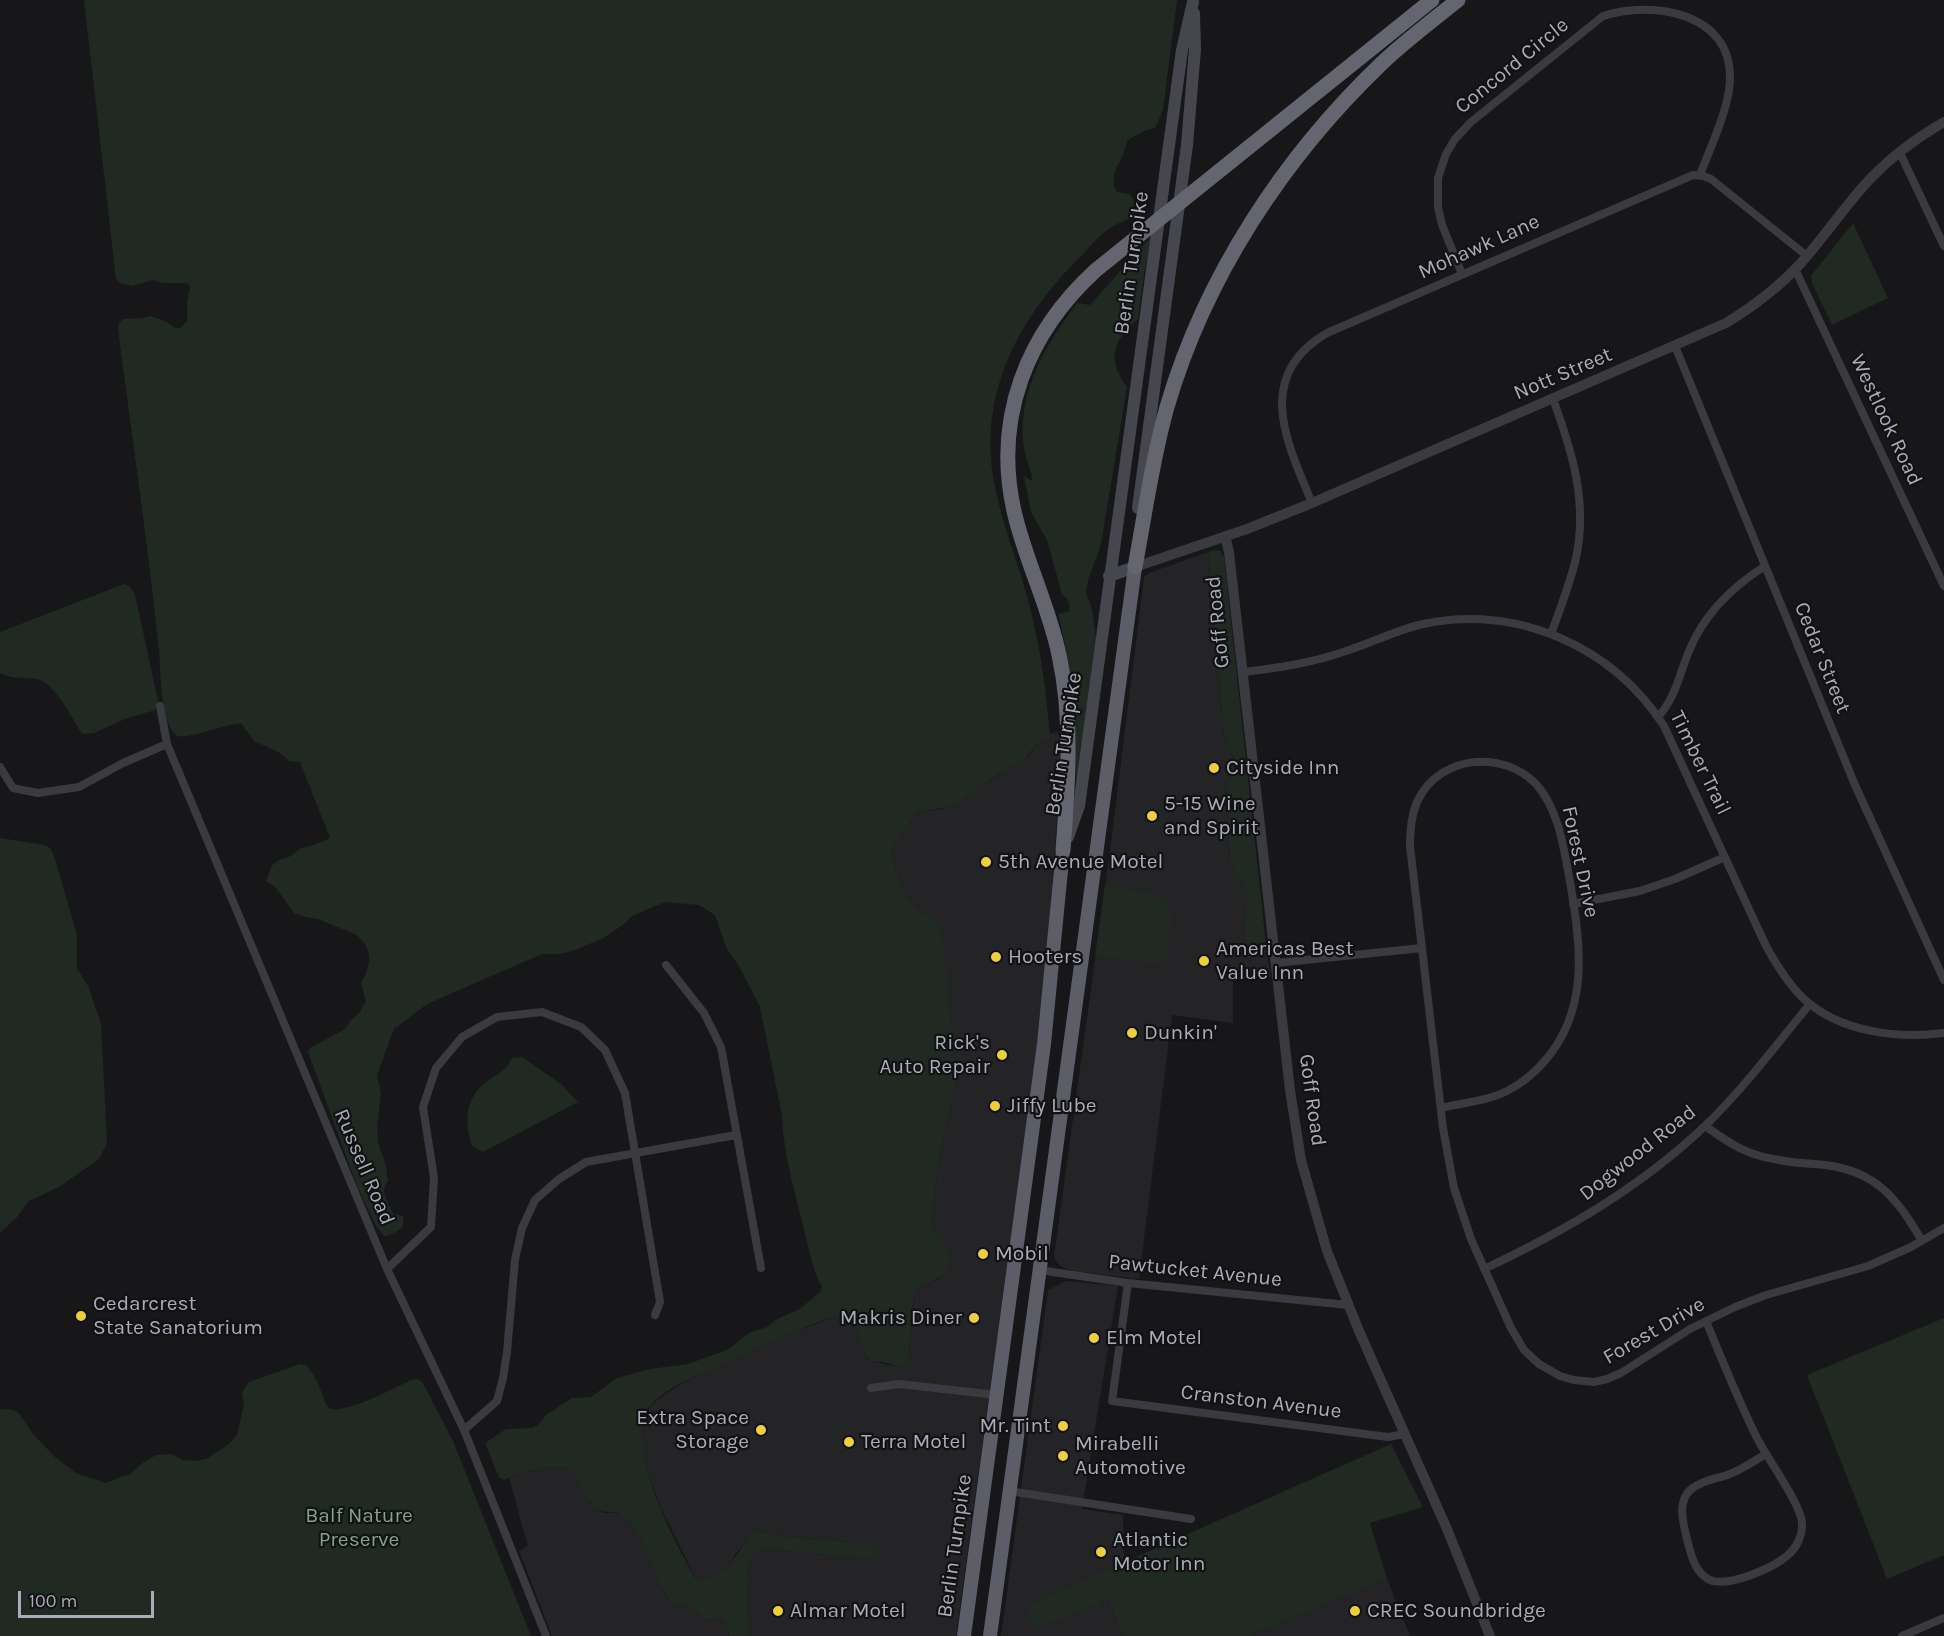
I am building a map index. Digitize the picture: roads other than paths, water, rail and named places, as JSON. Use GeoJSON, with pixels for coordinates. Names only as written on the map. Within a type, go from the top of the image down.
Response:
{"type":"FeatureCollection","features":[{"type":"Feature","properties":{"kind":"highway"},"geometry":{"type":"LineString","coordinates":[[1063,850],[1069,759],[1065,687],[1051,624],[1014,512],[1008,471],[1010,428],[1021,379],[1034,348],[1052,319],[1084,281],[1432,0]]}},
{"type":"Feature","properties":{"kind":"highway"},"geometry":{"type":"LineString","coordinates":[[1136,567],[1156,452],[1171,396],[1204,310],[1238,244],[1289,168],[1338,109],[1392,55],[1458,0]]}},
{"type":"Feature","properties":{"kind":"highway","name":"Berlin Turnpike"},"geometry":{"type":"LineString","coordinates":[[989,1635],[1136,567]]}},
{"type":"Feature","properties":{"kind":"highway","name":"Berlin Turnpike"},"geometry":{"type":"LineString","coordinates":[[964,1636],[1045,1035],[1063,850]]}},
{"type":"Feature","properties":{"kind":"highway"},"geometry":{"type":"LineString","coordinates":[[1014,1266],[1039,1270]]}},
{"type":"Feature","properties":{"kind":"main road","name":"Berlin Turnpike"},"geometry":{"type":"LineString","coordinates":[[1136,567],[1135,534],[1189,125],[1195,49],[1193,1]]}},
{"type":"Feature","properties":{"kind":"main road","name":"Berlin Turnpike"},"geometry":{"type":"LineString","coordinates":[[1063,850],[1079,806],[1182,50],[1193,1]]}},
{"type":"Feature","properties":{"kind":"main road"},"geometry":{"type":"LineString","coordinates":[[1109,576],[1136,567]]}},
{"type":"Feature","properties":{"kind":"street","name":"Concord Circle"},"geometry":{"type":"LineString","coordinates":[[1462,274],[1442,225],[1437,201],[1439,170],[1455,139],[1471,122],[1603,16],[1627,4],[1650,0]]}},
{"type":"Feature","properties":{"kind":"street"},"geometry":{"type":"LineString","coordinates":[[1680,5],[1699,16],[1716,33],[1730,67],[1727,99],[1700,175],[1715,182],[1807,256]]}},
{"type":"Feature","properties":{"kind":"street","name":"Nott Street"},"geometry":{"type":"LineString","coordinates":[[1136,567],[1312,503],[1675,346],[1737,316],[1769,294],[1795,269],[1861,189],[1900,153],[1944,122]]}},
{"type":"Feature","properties":{"kind":"street"},"geometry":{"type":"LineString","coordinates":[[1900,153],[1944,246]]}},
{"type":"Feature","properties":{"kind":"street","name":"Mohawk Lane"},"geometry":{"type":"LineString","coordinates":[[1312,503],[1287,442],[1282,420],[1283,390],[1294,364],[1309,346],[1327,333],[1685,177],[1700,175]]}},
{"type":"Feature","properties":{"kind":"street","name":"Westlook Road"},"geometry":{"type":"LineString","coordinates":[[1795,269],[1944,586]]}},
{"type":"Feature","properties":{"kind":"street","name":"Cedar Street"},"geometry":{"type":"LineString","coordinates":[[1675,346],[1855,785],[1944,980]]}},
{"type":"Feature","properties":{"kind":"street"},"geometry":{"type":"LineString","coordinates":[[1551,634],[1575,563],[1580,512],[1574,459],[1553,399]]}},
{"type":"Feature","properties":{"kind":"street","name":"Goff Road"},"geometry":{"type":"LineString","coordinates":[[1226,536],[1301,1160],[1323,1240],[1348,1305],[1439,1510],[1490,1636]]}},
{"type":"Feature","properties":{"kind":"street"},"geometry":{"type":"LineString","coordinates":[[1658,717],[1675,694],[1690,648],[1709,615],[1732,590],[1765,566]]}},
{"type":"Feature","properties":{"kind":"street","name":"Timber Trail"},"geometry":{"type":"LineString","coordinates":[[1243,672],[1323,658],[1406,629],[1441,621],[1493,621],[1525,626],[1551,634],[1588,651],[1615,670],[1637,690],[1658,717],[1671,740],[1771,954],[1795,989],[1810,1004],[1838,1020],[1880,1033],[1903,1036],[1944,1033]]}},
{"type":"Feature","properties":{"kind":"street","name":"Russell Road"},"geometry":{"type":"LineString","coordinates":[[160,706],[167,744],[387,1269],[464,1430],[546,1636]]}},
{"type":"Feature","properties":{"kind":"street"},"geometry":{"type":"LineString","coordinates":[[0,767],[14,788],[38,793],[79,787],[123,763],[167,744]]}},
{"type":"Feature","properties":{"kind":"street","name":"Forest Drive"},"geometry":{"type":"LineString","coordinates":[[1441,1108],[1493,1096],[1515,1087],[1534,1073],[1560,1041],[1571,1018],[1578,987],[1579,960],[1573,904],[1567,866],[1554,817],[1539,788],[1523,773],[1500,763],[1477,761],[1460,765],[1439,775],[1426,786],[1417,802],[1411,822],[1410,846],[1441,1108],[1454,1188],[1467,1228],[1511,1328],[1524,1350],[1539,1364],[1560,1376],[1594,1382],[1614,1376],[1706,1321],[1766,1295],[1868,1266],[1944,1228]]}},
{"type":"Feature","properties":{"kind":"street"},"geometry":{"type":"LineString","coordinates":[[1573,904],[1646,889],[1725,857]]}},
{"type":"Feature","properties":{"kind":"street"},"geometry":{"type":"LineString","coordinates":[[1276,963],[1422,948]]}},
{"type":"Feature","properties":{"kind":"street"},"geometry":{"type":"LineString","coordinates":[[666,965],[704,1013],[721,1047],[761,1268]]}},
{"type":"Feature","properties":{"kind":"street","name":"Dogwood Road"},"geometry":{"type":"LineString","coordinates":[[1485,1269],[1555,1235],[1603,1206],[1656,1167],[1705,1126],[1739,1090],[1810,1004]]}},
{"type":"Feature","properties":{"kind":"street"},"geometry":{"type":"LineString","coordinates":[[387,1269],[431,1227],[434,1178],[423,1107],[436,1068],[462,1037],[497,1017],[542,1012],[581,1027],[605,1050],[625,1093],[660,1302],[655,1315]]}},
{"type":"Feature","properties":{"kind":"street"},"geometry":{"type":"LineString","coordinates":[[1705,1126],[1740,1149],[1759,1156],[1840,1167],[1865,1176],[1882,1187],[1896,1201],[1922,1241]]}},
{"type":"Feature","properties":{"kind":"street"},"geometry":{"type":"LineString","coordinates":[[464,1430],[497,1401],[507,1352],[515,1260],[522,1228],[535,1200],[559,1179],[586,1162],[736,1135]]}},
{"type":"Feature","properties":{"kind":"street","name":"Pawtucket Avenue"},"geometry":{"type":"LineString","coordinates":[[1039,1270],[1128,1283],[1348,1305]]}},
{"type":"Feature","properties":{"kind":"street","name":"Cranston Avenue"},"geometry":{"type":"LineString","coordinates":[[1128,1283],[1112,1401],[1389,1437],[1405,1434]]}},
{"type":"Feature","properties":{"kind":"street"},"geometry":{"type":"LineString","coordinates":[[1706,1321],[1736,1393],[1766,1454],[1800,1513],[1802,1524],[1798,1542],[1786,1558],[1728,1582],[1711,1580],[1700,1572],[1692,1557],[1682,1515],[1683,1500],[1696,1485],[1730,1474],[1766,1454]]}},
{"type":"Feature","properties":{"kind":"street"},"geometry":{"type":"LineString","coordinates":[[871,1388],[899,1384],[997,1395]]}},
{"type":"Feature","properties":{"kind":"street"},"geometry":{"type":"LineString","coordinates":[[1009,1491],[1191,1519]]}},
{"type":"Feature","properties":{"kind":"street"},"geometry":{"type":"LineString","coordinates":[[1902,1636],[1944,1618]]}},
{"type":"Feature","properties":{"kind":"place","name":"Cityside Inn"},"geometry":{"type":"Point","coordinates":[1214,768]}},
{"type":"Feature","properties":{"kind":"place","name":"5-15 Wine and Spirit"},"geometry":{"type":"Point","coordinates":[1152,816]}},
{"type":"Feature","properties":{"kind":"place","name":"5th Avenue Motel"},"geometry":{"type":"Point","coordinates":[986,862]}},
{"type":"Feature","properties":{"kind":"place","name":"Hooters"},"geometry":{"type":"Point","coordinates":[996,957]}},
{"type":"Feature","properties":{"kind":"place","name":"Americas Best Value Inn"},"geometry":{"type":"Point","coordinates":[1204,961]}},
{"type":"Feature","properties":{"kind":"place","name":"Dunkin'"},"geometry":{"type":"Point","coordinates":[1132,1033]}},
{"type":"Feature","properties":{"kind":"place","name":"Rick's Auto Repair"},"geometry":{"type":"Point","coordinates":[1002,1055]}},
{"type":"Feature","properties":{"kind":"place","name":"Jiffy Lube"},"geometry":{"type":"Point","coordinates":[995,1106]}},
{"type":"Feature","properties":{"kind":"place","name":"Mobil"},"geometry":{"type":"Point","coordinates":[983,1254]}},
{"type":"Feature","properties":{"kind":"place","name":"Cedarcrest State Sanatorium"},"geometry":{"type":"Point","coordinates":[81,1316]}},
{"type":"Feature","properties":{"kind":"place","name":"Makris Diner"},"geometry":{"type":"Point","coordinates":[974,1318]}},
{"type":"Feature","properties":{"kind":"place","name":"Elm Motel"},"geometry":{"type":"Point","coordinates":[1094,1338]}},
{"type":"Feature","properties":{"kind":"place","name":"Mr. Tint"},"geometry":{"type":"Point","coordinates":[1063,1426]}},
{"type":"Feature","properties":{"kind":"place","name":"Extra Space Storage"},"geometry":{"type":"Point","coordinates":[761,1430]}},
{"type":"Feature","properties":{"kind":"place","name":"Terra Motel"},"geometry":{"type":"Point","coordinates":[849,1442]}},
{"type":"Feature","properties":{"kind":"place","name":"Mirabelli Automotive"},"geometry":{"type":"Point","coordinates":[1063,1456]}},
{"type":"Feature","properties":{"kind":"place","name":"Atlantic Motor Inn"},"geometry":{"type":"Point","coordinates":[1101,1552]}},
{"type":"Feature","properties":{"kind":"place","name":"Almar Motel"},"geometry":{"type":"Point","coordinates":[778,1611]}},
{"type":"Feature","properties":{"kind":"place","name":"CREC Soundbridge"},"geometry":{"type":"Point","coordinates":[1355,1611]}},
{"type":"Feature","properties":{"kind":"park label","name":"Balf Nature Preserve"},"geometry":{"type":"Point","coordinates":[359,1528]}}]}
